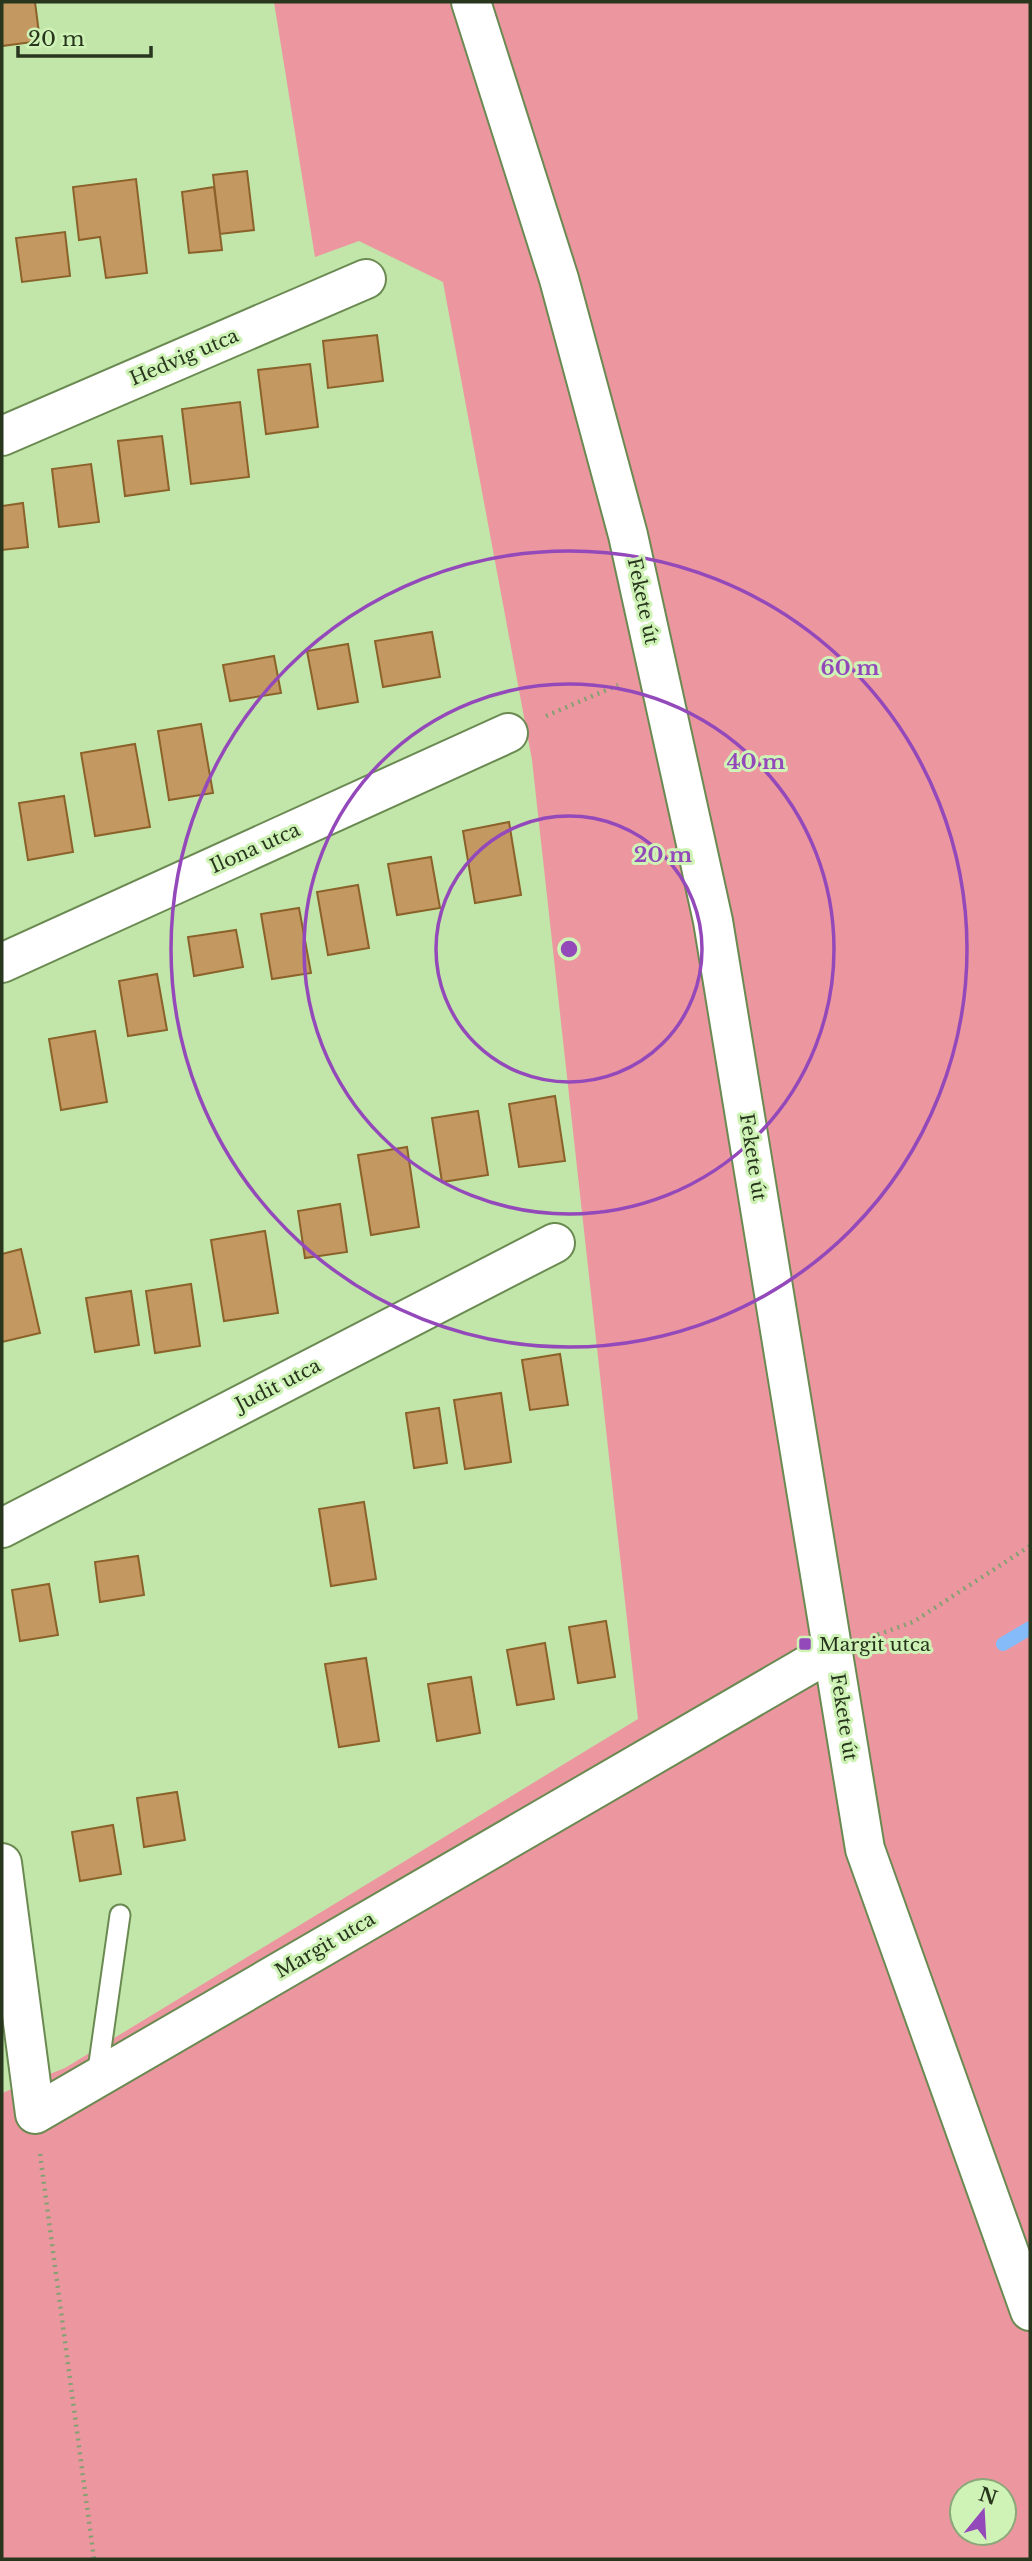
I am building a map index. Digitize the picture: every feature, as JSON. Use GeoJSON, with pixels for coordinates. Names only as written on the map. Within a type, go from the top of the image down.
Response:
{"type":"FeatureCollection","features":[{"type":"Feature","properties":{"kind":"street","name":"Fekete út"},"geometry":{"type":"LineString","coordinates":[[471,2],[559,279],[628,535],[713,921],[865,1849],[1030,2311]]}},
{"type":"Feature","properties":{"kind":"street","name":"Hedvig utca"},"geometry":{"type":"LineString","coordinates":[[2,436],[366,279]]}},
{"type":"Feature","properties":{"kind":"street","name":"Ilona utca"},"geometry":{"type":"LineString","coordinates":[[2,963],[508,733]]}},
{"type":"Feature","properties":{"kind":"street","name":"Judit utca"},"geometry":{"type":"LineString","coordinates":[[2,1528],[555,1243]]}},
{"type":"Feature","properties":{"kind":"street","name":"Margit utca"},"geometry":{"type":"LineString","coordinates":[[35,2114],[834,1650]]}},
{"type":"Feature","properties":{"kind":"street"},"geometry":{"type":"LineString","coordinates":[[2,1863],[35,2114]]}},
{"type":"Feature","properties":{"kind":"lane"},"geometry":{"type":"LineString","coordinates":[[97,2077],[120,1915]]}},
{"type":"Feature","properties":{"kind":"path"},"geometry":{"type":"LineString","coordinates":[[508,733],[657,668]]}},
{"type":"Feature","properties":{"kind":"path"},"geometry":{"type":"LineString","coordinates":[[834,1650],[913,1622],[1030,1546]]}},
{"type":"Feature","properties":{"kind":"path"},"geometry":{"type":"LineString","coordinates":[[35,2114],[94,2559]]}},
{"type":"Feature","properties":{"kind":"shaded area"},"geometry":{"type":"Polygon","coordinates":[[[274,2],[1030,2],[1030,2559],[2,2559],[2,2093],[65,2068],[638,1719],[532,760],[443,282],[359,241],[315,257],[274,2]]]}},
{"type":"Feature","properties":{"kind":"building"},"geometry":{"type":"Polygon","coordinates":[[[2,2],[35,2],[40,41],[2,46],[2,2]]]}},
{"type":"Feature","properties":{"kind":"building"},"geometry":{"type":"Polygon","coordinates":[[[247,171],[254,230],[220,234],[213,175],[247,171]]]}},
{"type":"Feature","properties":{"kind":"building"},"geometry":{"type":"Polygon","coordinates":[[[136,179],[147,273],[106,278],[100,237],[79,240],[73,187],[136,179]]]}},
{"type":"Feature","properties":{"kind":"building"},"geometry":{"type":"Polygon","coordinates":[[[214,187],[222,250],[189,253],[182,192],[214,187]]]}},
{"type":"Feature","properties":{"kind":"building"},"geometry":{"type":"Polygon","coordinates":[[[65,232],[70,276],[22,282],[16,238],[65,232]]]}},
{"type":"Feature","properties":{"kind":"building"},"geometry":{"type":"Polygon","coordinates":[[[377,335],[383,381],[328,388],[323,341],[377,335]]]}},
{"type":"Feature","properties":{"kind":"building"},"geometry":{"type":"Polygon","coordinates":[[[310,364],[318,427],[266,434],[258,370],[310,364]]]}},
{"type":"Feature","properties":{"kind":"building"},"geometry":{"type":"Polygon","coordinates":[[[240,402],[249,477],[191,484],[182,409],[240,402]]]}},
{"type":"Feature","properties":{"kind":"building"},"geometry":{"type":"Polygon","coordinates":[[[162,436],[169,490],[125,496],[118,441],[162,436]]]}},
{"type":"Feature","properties":{"kind":"building"},"geometry":{"type":"Polygon","coordinates":[[[91,464],[99,522],[59,527],[52,469],[91,464]]]}},
{"type":"Feature","properties":{"kind":"building"},"geometry":{"type":"Polygon","coordinates":[[[23,503],[28,547],[2,550],[2,506],[23,503]]]}},
{"type":"Feature","properties":{"kind":"building"},"geometry":{"type":"Polygon","coordinates":[[[432,632],[440,677],[383,687],[375,641],[432,632]]]}},
{"type":"Feature","properties":{"kind":"building"},"geometry":{"type":"Polygon","coordinates":[[[348,644],[358,702],[318,709],[307,651],[348,644]]]}},
{"type":"Feature","properties":{"kind":"building"},"geometry":{"type":"Polygon","coordinates":[[[274,656],[281,693],[230,701],[223,665],[274,656]]]}},
{"type":"Feature","properties":{"kind":"building"},"geometry":{"type":"Polygon","coordinates":[[[201,724],[213,793],[169,800],[158,731],[201,724]]]}},
{"type":"Feature","properties":{"kind":"building"},"geometry":{"type":"Polygon","coordinates":[[[135,744],[150,827],[95,836],[81,753],[135,744]]]}},
{"type":"Feature","properties":{"kind":"building"},"geometry":{"type":"Polygon","coordinates":[[[64,796],[73,852],[28,860],[19,803],[64,796]]]}},
{"type":"Feature","properties":{"kind":"building"},"geometry":{"type":"Polygon","coordinates":[[[509,822],[521,895],[475,903],[463,831],[509,822]]]}},
{"type":"Feature","properties":{"kind":"building"},"geometry":{"type":"Polygon","coordinates":[[[431,857],[440,908],[397,915],[388,864],[431,857]]]}},
{"type":"Feature","properties":{"kind":"building"},"geometry":{"type":"Polygon","coordinates":[[[358,885],[369,948],[328,955],[317,892],[358,885]]]}},
{"type":"Feature","properties":{"kind":"building"},"geometry":{"type":"Polygon","coordinates":[[[299,908],[311,973],[272,979],[261,914],[299,908]]]}},
{"type":"Feature","properties":{"kind":"building"},"geometry":{"type":"Polygon","coordinates":[[[236,930],[243,967],[194,976],[188,937],[236,930]]]}},
{"type":"Feature","properties":{"kind":"building"},"geometry":{"type":"Polygon","coordinates":[[[157,974],[167,1030],[128,1036],[119,981],[157,974]]]}},
{"type":"Feature","properties":{"kind":"building"},"geometry":{"type":"Polygon","coordinates":[[[95,1031],[107,1102],[61,1110],[49,1039],[95,1031]]]}},
{"type":"Feature","properties":{"kind":"building"},"geometry":{"type":"Polygon","coordinates":[[[555,1096],[565,1161],[519,1167],[509,1104],[555,1096]]]}},
{"type":"Feature","properties":{"kind":"building"},"geometry":{"type":"Polygon","coordinates":[[[478,1111],[488,1175],[442,1182],[432,1118],[478,1111]]]}},
{"type":"Feature","properties":{"kind":"building"},"geometry":{"type":"Polygon","coordinates":[[[407,1147],[419,1227],[371,1235],[358,1155],[407,1147]]]}},
{"type":"Feature","properties":{"kind":"building"},"geometry":{"type":"Polygon","coordinates":[[[340,1204],[347,1252],[305,1258],[298,1211],[340,1204]]]}},
{"type":"Feature","properties":{"kind":"building"},"geometry":{"type":"Polygon","coordinates":[[[265,1231],[278,1313],[224,1321],[211,1240],[265,1231]]]}},
{"type":"Feature","properties":{"kind":"building"},"geometry":{"type":"Polygon","coordinates":[[[21,1249],[40,1333],[2,1342],[2,1254],[21,1249]]]}},
{"type":"Feature","properties":{"kind":"building"},"geometry":{"type":"Polygon","coordinates":[[[191,1284],[200,1346],[155,1353],[146,1291],[191,1284]]]}},
{"type":"Feature","properties":{"kind":"building"},"geometry":{"type":"Polygon","coordinates":[[[131,1291],[139,1345],[95,1352],[86,1298],[131,1291]]]}},
{"type":"Feature","properties":{"kind":"building"},"geometry":{"type":"Polygon","coordinates":[[[560,1354],[568,1405],[530,1410],[522,1360],[560,1354]]]}},
{"type":"Feature","properties":{"kind":"building"},"geometry":{"type":"Polygon","coordinates":[[[501,1393],[511,1462],[465,1469],[454,1400],[501,1393]]]}},
{"type":"Feature","properties":{"kind":"building"},"geometry":{"type":"Polygon","coordinates":[[[439,1408],[447,1463],[414,1468],[406,1413],[439,1408]]]}},
{"type":"Feature","properties":{"kind":"building"},"geometry":{"type":"Polygon","coordinates":[[[364,1502],[376,1579],[331,1586],[319,1509],[364,1502]]]}},
{"type":"Feature","properties":{"kind":"building"},"geometry":{"type":"Polygon","coordinates":[[[138,1556],[144,1595],[100,1602],[95,1562],[138,1556]]]}},
{"type":"Feature","properties":{"kind":"building"},"geometry":{"type":"Polygon","coordinates":[[[49,1584],[58,1635],[20,1641],[12,1590],[49,1584]]]}},
{"type":"Feature","properties":{"kind":"building"},"geometry":{"type":"Polygon","coordinates":[[[606,1621],[615,1677],[578,1683],[569,1627],[606,1621]]]}},
{"type":"Feature","properties":{"kind":"building"},"geometry":{"type":"Polygon","coordinates":[[[545,1643],[554,1699],[517,1705],[507,1650],[545,1643]]]}},
{"type":"Feature","properties":{"kind":"building"},"geometry":{"type":"Polygon","coordinates":[[[366,1658],[379,1741],[339,1747],[325,1664],[366,1658]]]}},
{"type":"Feature","properties":{"kind":"building"},"geometry":{"type":"Polygon","coordinates":[[[471,1677],[480,1733],[437,1741],[428,1684],[471,1677]]]}},
{"type":"Feature","properties":{"kind":"building"},"geometry":{"type":"Polygon","coordinates":[[[177,1792],[185,1840],[144,1847],[137,1798],[177,1792]]]}},
{"type":"Feature","properties":{"kind":"building"},"geometry":{"type":"Polygon","coordinates":[[[113,1825],[121,1874],[80,1881],[72,1832],[113,1825]]]}},
{"type":"Feature","properties":{"kind":"waterway"},"geometry":{"type":"LineString","coordinates":[[1003,1644],[1030,1628]]}},
{"type":"Feature","properties":{"kind":"place","name":"Margit utca"},"geometry":{"type":"Point","coordinates":[805,1644]}}]}
